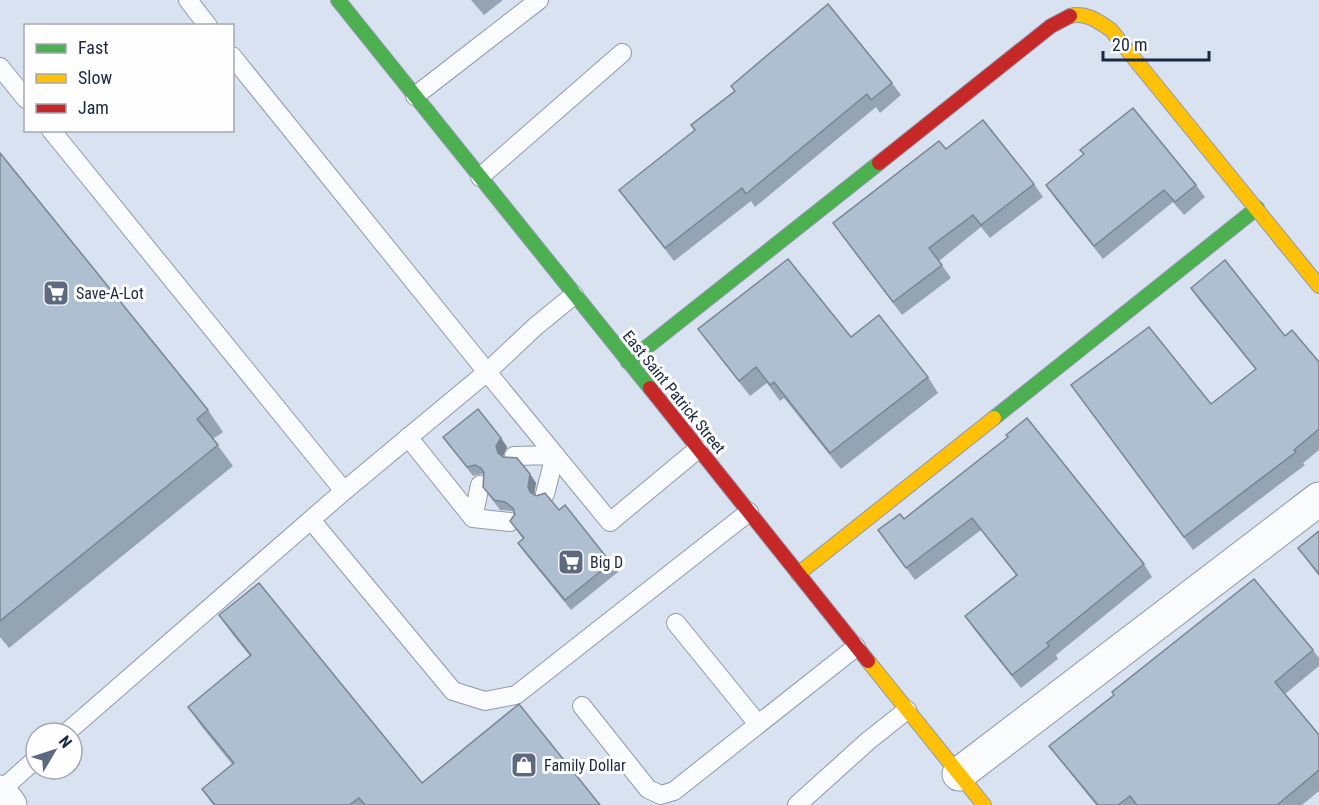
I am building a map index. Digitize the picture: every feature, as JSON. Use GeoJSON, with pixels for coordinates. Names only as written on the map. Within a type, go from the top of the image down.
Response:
{"type":"FeatureCollection","features":[{"type":"Feature","properties":{"kind":"street","name":"East Saint Patrick Street"},"geometry":{"type":"LineString","coordinates":[[338,0],[984,805]]}},
{"type":"Feature","properties":{"kind":"street"},"geometry":{"type":"LineString","coordinates":[[628,362],[1066,16],[1089,15],[1112,30],[1319,286]]}},
{"type":"Feature","properties":{"kind":"street"},"geometry":{"type":"LineString","coordinates":[[798,574],[1257,208]]}},
{"type":"Feature","properties":{"kind":"street"},"geometry":{"type":"LineString","coordinates":[[959,774],[1319,499]]}},
{"type":"Feature","properties":{"kind":"street"},"geometry":{"type":"LineString","coordinates":[[0,791],[10,805]]}},
{"type":"Feature","properties":{"kind":"lane"},"geometry":{"type":"LineString","coordinates":[[188,0],[206,24]]}},
{"type":"Feature","properties":{"kind":"lane"},"geometry":{"type":"LineString","coordinates":[[415,96],[539,0]]}},
{"type":"Feature","properties":{"kind":"lane"},"geometry":{"type":"LineString","coordinates":[[480,177],[622,53]]}},
{"type":"Feature","properties":{"kind":"lane"},"geometry":{"type":"LineString","coordinates":[[234,58],[610,522],[698,449]]}},
{"type":"Feature","properties":{"kind":"lane"},"geometry":{"type":"LineString","coordinates":[[0,67],[24,97]]}},
{"type":"Feature","properties":{"kind":"lane"},"geometry":{"type":"LineString","coordinates":[[53,132],[344,491]]}},
{"type":"Feature","properties":{"kind":"lane"},"geometry":{"type":"LineString","coordinates":[[80,721],[574,295]]}},
{"type":"Feature","properties":{"kind":"lane"},"geometry":{"type":"LineString","coordinates":[[408,437],[473,518],[510,522]]}},
{"type":"Feature","properties":{"kind":"lane"},"geometry":{"type":"LineString","coordinates":[[514,456],[555,455]]}},
{"type":"Feature","properties":{"kind":"lane"},"geometry":{"type":"LineString","coordinates":[[545,494],[555,455]]}},
{"type":"Feature","properties":{"kind":"lane"},"geometry":{"type":"LineString","coordinates":[[473,518],[480,485]]}},
{"type":"Feature","properties":{"kind":"lane"},"geometry":{"type":"LineString","coordinates":[[311,520],[453,691],[485,701],[516,694],[749,512]]}},
{"type":"Feature","properties":{"kind":"lane"},"geometry":{"type":"LineString","coordinates":[[676,622],[758,724]]}},
{"type":"Feature","properties":{"kind":"lane"},"geometry":{"type":"LineString","coordinates":[[582,706],[648,789],[661,795],[674,791],[856,646]]}},
{"type":"Feature","properties":{"kind":"lane"},"geometry":{"type":"LineString","coordinates":[[806,802],[868,741],[907,710]]}},
{"type":"Feature","properties":{"kind":"lane"},"geometry":{"type":"LineString","coordinates":[[0,791],[24,770]]}},
{"type":"Feature","properties":{"kind":"building"},"geometry":{"type":"Polygon","coordinates":[[[828,4],[892,83],[871,100],[867,94],[746,194],[742,188],[665,248],[619,190],[695,130],[691,125],[735,91],[731,86],[828,4]]]}},
{"type":"Feature","properties":{"kind":"building"},"geometry":{"type":"Polygon","coordinates":[[[1133,108],[1196,185],[1175,202],[1164,190],[1094,246],[1046,185],[1084,154],[1080,150],[1133,108]]]}},
{"type":"Feature","properties":{"kind":"building"},"geometry":{"type":"Polygon","coordinates":[[[983,120],[1034,184],[981,225],[973,215],[929,248],[942,265],[893,302],[833,223],[939,141],[946,149],[983,120]]]}},
{"type":"Feature","properties":{"kind":"building","name":"Save-A-Lot"},"geometry":{"type":"Polygon","coordinates":[[[0,153],[208,410],[197,419],[218,445],[0,621],[0,153]]]}},
{"type":"Feature","properties":{"kind":"building"},"geometry":{"type":"Polygon","coordinates":[[[788,259],[851,337],[879,315],[928,377],[830,453],[774,382],[770,385],[756,367],[739,381],[698,329],[788,259]]]}},
{"type":"Feature","properties":{"kind":"building"},"geometry":{"type":"Polygon","coordinates":[[[1225,260],[1285,336],[1292,330],[1319,362],[1319,429],[1294,450],[1296,452],[1184,537],[1071,385],[1149,327],[1211,404],[1256,369],[1191,288],[1225,260]]]}},
{"type":"Feature","properties":{"kind":"building"},"geometry":{"type":"Polygon","coordinates":[[[478,409],[501,438],[496,446],[498,453],[503,457],[517,458],[530,474],[528,487],[530,492],[536,496],[545,493],[559,510],[565,505],[611,563],[565,600],[518,543],[524,538],[510,521],[515,514],[513,508],[505,502],[494,500],[483,487],[484,473],[481,468],[475,465],[467,467],[443,437],[478,409]]]}},
{"type":"Feature","properties":{"kind":"building"},"geometry":{"type":"Polygon","coordinates":[[[1027,418],[1144,564],[1047,643],[1049,646],[1012,675],[965,616],[1017,575],[972,518],[906,568],[878,530],[900,514],[904,519],[1008,437],[1006,435],[1027,418]]]}},
{"type":"Feature","properties":{"kind":"building"},"geometry":{"type":"Polygon","coordinates":[[[1319,531],[1319,574],[1298,548],[1319,531]]]}},
{"type":"Feature","properties":{"kind":"building"},"geometry":{"type":"Polygon","coordinates":[[[1254,579],[1313,650],[1275,682],[1319,735],[1319,770],[1277,805],[1137,805],[1130,796],[1118,805],[1098,805],[1049,746],[1114,695],[1112,692],[1254,579]]]}},
{"type":"Feature","properties":{"kind":"building"},"geometry":{"type":"Polygon","coordinates":[[[259,583],[422,783],[519,704],[600,805],[365,805],[359,798],[349,805],[215,805],[202,789],[234,763],[188,707],[251,655],[219,615],[259,583]]]}},
{"type":"Feature","properties":{"kind":"traffic: fast"},"geometry":{"type":"LineString","coordinates":[[338,0],[650,388]]}},
{"type":"Feature","properties":{"kind":"traffic: fast"},"geometry":{"type":"LineString","coordinates":[[628,362],[879,163]]}},
{"type":"Feature","properties":{"kind":"traffic: fast"},"geometry":{"type":"LineString","coordinates":[[994,418],[1257,208]]}},
{"type":"Feature","properties":{"kind":"traffic: slow"},"geometry":{"type":"LineString","coordinates":[[1070,16],[1087,16],[1111,30],[1319,286]]}},
{"type":"Feature","properties":{"kind":"traffic: slow"},"geometry":{"type":"LineString","coordinates":[[798,574],[994,418]]}},
{"type":"Feature","properties":{"kind":"traffic: slow"},"geometry":{"type":"LineString","coordinates":[[868,661],[984,805]]}},
{"type":"Feature","properties":{"kind":"traffic: jam"},"geometry":{"type":"LineString","coordinates":[[879,163],[1051,26],[1070,16]]}},
{"type":"Feature","properties":{"kind":"traffic: jam"},"geometry":{"type":"LineString","coordinates":[[650,388],[868,661]]}},
{"type":"Feature","properties":{"kind":"place","name":"Save-A-Lot"},"geometry":{"type":"Point","coordinates":[56,293]}},
{"type":"Feature","properties":{"kind":"place","name":"Big D"},"geometry":{"type":"Point","coordinates":[571,562]}},
{"type":"Feature","properties":{"kind":"place","name":"Family Dollar"},"geometry":{"type":"Point","coordinates":[524,765]}}]}
